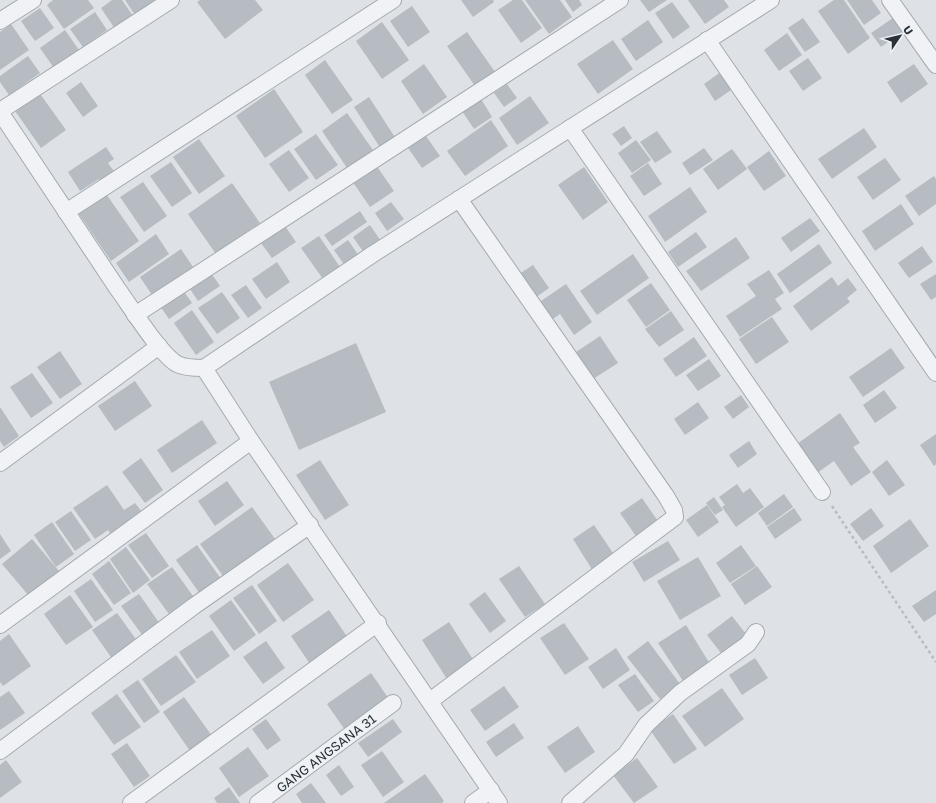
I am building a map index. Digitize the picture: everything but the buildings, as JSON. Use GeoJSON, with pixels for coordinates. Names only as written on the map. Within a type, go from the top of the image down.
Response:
{"type":"FeatureCollection","features":[{"type":"Feature","properties":{"kind":"street"},"geometry":{"type":"LineString","coordinates":[[0,21],[33,0]]}},
{"type":"Feature","properties":{"kind":"street"},"geometry":{"type":"LineString","coordinates":[[171,0],[0,111],[66,212],[136,315],[159,346],[178,364],[189,367],[204,368],[459,199],[771,0]]}},
{"type":"Feature","properties":{"kind":"street"},"geometry":{"type":"LineString","coordinates":[[66,212],[393,0]]}},
{"type":"Feature","properties":{"kind":"street"},"geometry":{"type":"LineString","coordinates":[[136,315],[620,0]]}},
{"type":"Feature","properties":{"kind":"street"},"geometry":{"type":"LineString","coordinates":[[890,0],[936,65]]}},
{"type":"Feature","properties":{"kind":"street"},"geometry":{"type":"LineString","coordinates":[[707,40],[936,373]]}},
{"type":"Feature","properties":{"kind":"street"},"geometry":{"type":"LineString","coordinates":[[570,128],[822,492]]}},
{"type":"Feature","properties":{"kind":"street"},"geometry":{"type":"LineString","coordinates":[[430,701],[675,517],[674,510],[666,496],[459,199]]}},
{"type":"Feature","properties":{"kind":"street"},"geometry":{"type":"LineString","coordinates":[[0,463],[159,346]]}},
{"type":"Feature","properties":{"kind":"street"},"geometry":{"type":"LineString","coordinates":[[204,368],[251,441],[378,623],[495,797],[473,803]]}},
{"type":"Feature","properties":{"kind":"street"},"geometry":{"type":"LineString","coordinates":[[0,625],[251,441]]}},
{"type":"Feature","properties":{"kind":"street"},"geometry":{"type":"LineString","coordinates":[[0,751],[194,606],[310,525]]}},
{"type":"Feature","properties":{"kind":"street"},"geometry":{"type":"LineString","coordinates":[[131,803],[378,623]]}},
{"type":"Feature","properties":{"kind":"street"},"geometry":{"type":"LineString","coordinates":[[570,803],[626,754],[646,725],[680,693],[748,644],[756,632]]}},
{"type":"Feature","properties":{"kind":"street","name":"GANG ANGSANA 31"},"geometry":{"type":"LineString","coordinates":[[258,803],[393,703]]}},
{"type":"Feature","properties":{"kind":"path"},"geometry":{"type":"LineString","coordinates":[[822,492],[936,662]]}}]}
